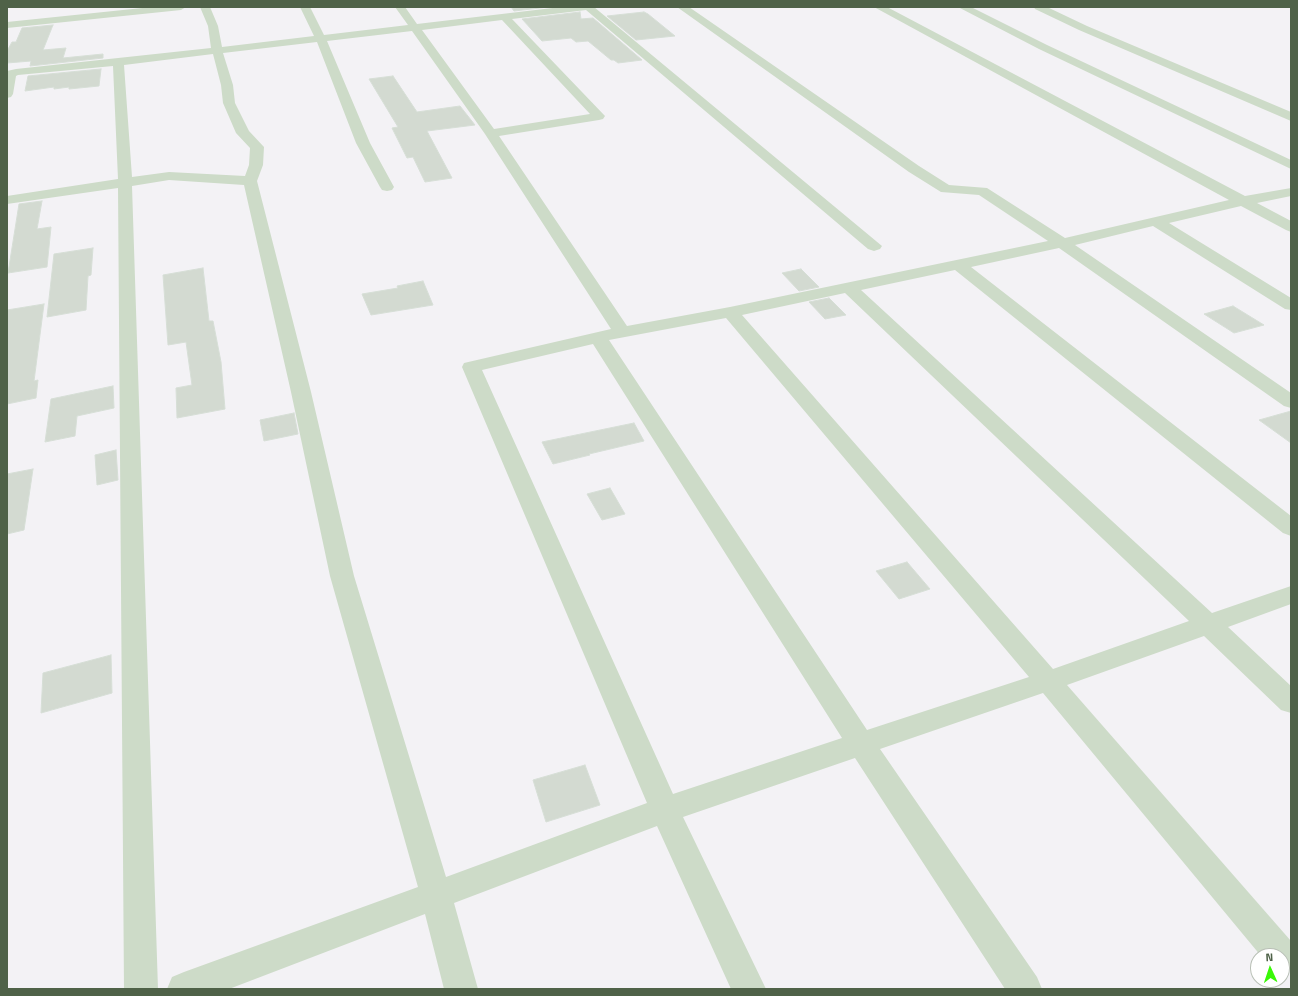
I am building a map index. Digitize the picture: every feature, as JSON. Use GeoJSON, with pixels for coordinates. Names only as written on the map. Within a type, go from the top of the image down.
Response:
{"type":"FeatureCollection","features":[{"type":"Feature","properties":{"kind":"street"},"geometry":{"type":"LineString","coordinates":[[7,25],[124,10],[180,7]]}},
{"type":"Feature","properties":{"kind":"street"},"geometry":{"type":"LineString","coordinates":[[205,7],[212,26],[227,85],[229,103],[242,133],[257,147],[256,165],[250,181],[301,392],[342,576],[436,896],[461,989]]}},
{"type":"Feature","properties":{"kind":"street"},"geometry":{"type":"LineString","coordinates":[[305,7],[321,38],[363,143],[387,187]]}},
{"type":"Feature","properties":{"kind":"street"},"geometry":{"type":"LineString","coordinates":[[400,7],[491,133],[610,335],[860,743],[1025,989]]}},
{"type":"Feature","properties":{"kind":"street"},"geometry":{"type":"LineString","coordinates":[[7,94],[11,74],[16,72],[118,62],[588,7],[874,246]]}},
{"type":"Feature","properties":{"kind":"street"},"geometry":{"type":"LineString","coordinates":[[682,7],[914,169],[946,189],[982,191],[1062,243],[1291,402]]}},
{"type":"Feature","properties":{"kind":"street"},"geometry":{"type":"LineString","coordinates":[[879,7],[1291,227]]}},
{"type":"Feature","properties":{"kind":"street"},"geometry":{"type":"LineString","coordinates":[[963,7],[1043,47],[1291,165]]}},
{"type":"Feature","properties":{"kind":"street"},"geometry":{"type":"LineString","coordinates":[[1039,7],[1083,28],[1291,117]]}},
{"type":"Feature","properties":{"kind":"street"},"geometry":{"type":"LineString","coordinates":[[24,23],[26,12]]}},
{"type":"Feature","properties":{"kind":"street"},"geometry":{"type":"LineString","coordinates":[[491,133],[599,116],[505,17]]}},
{"type":"Feature","properties":{"kind":"street"},"geometry":{"type":"LineString","coordinates":[[118,62],[124,182],[141,989]]}},
{"type":"Feature","properties":{"kind":"street"},"geometry":{"type":"LineString","coordinates":[[7,200],[169,176],[250,181]]}},
{"type":"Feature","properties":{"kind":"street"},"geometry":{"type":"LineString","coordinates":[[749,989],[665,810],[471,367],[610,335],[730,312],[1062,243],[1243,201],[1291,192]]}},
{"type":"Feature","properties":{"kind":"street"},"geometry":{"type":"LineString","coordinates":[[1157,222],[1291,305]]}},
{"type":"Feature","properties":{"kind":"street"},"geometry":{"type":"LineString","coordinates":[[958,264],[1291,528]]}},
{"type":"Feature","properties":{"kind":"street"},"geometry":{"type":"LineString","coordinates":[[848,287],[1210,624],[1291,702]]}},
{"type":"Feature","properties":{"kind":"street"},"geometry":{"type":"LineString","coordinates":[[730,312],[1048,681],[1275,948]]}},
{"type":"Feature","properties":{"kind":"street"},"geometry":{"type":"LineString","coordinates":[[184,989],[218,983],[436,896],[665,810],[860,743],[1048,681],[1291,595]]}},
{"type":"Feature","properties":{"kind":"building"},"geometry":{"type":"Polygon","coordinates":[[[511,7],[548,7],[514,11],[511,7]]]}},
{"type":"Feature","properties":{"kind":"building"},"geometry":{"type":"Polygon","coordinates":[[[580,12],[581,19],[593,18],[642,60],[618,63],[611,60],[588,41],[576,42],[571,38],[542,41],[522,19],[580,12]]]}},
{"type":"Feature","properties":{"kind":"building"},"geometry":{"type":"Polygon","coordinates":[[[644,12],[675,36],[636,40],[607,16],[644,12]]]}},
{"type":"Feature","properties":{"kind":"building"},"geometry":{"type":"Polygon","coordinates":[[[53,25],[43,50],[66,48],[63,58],[103,54],[103,58],[30,66],[31,61],[7,63],[7,51],[12,42],[16,42],[22,28],[53,25]]]}},
{"type":"Feature","properties":{"kind":"building"},"geometry":{"type":"Polygon","coordinates":[[[101,69],[99,86],[69,89],[69,87],[54,89],[54,87],[25,91],[28,76],[101,69]]]}},
{"type":"Feature","properties":{"kind":"building"},"geometry":{"type":"Polygon","coordinates":[[[393,76],[417,112],[460,106],[475,125],[427,131],[452,178],[425,182],[413,157],[407,158],[392,128],[398,127],[369,79],[393,76]]]}},
{"type":"Feature","properties":{"kind":"building"},"geometry":{"type":"Polygon","coordinates":[[[42,201],[37,229],[51,227],[47,267],[8,273],[19,204],[42,201]]]}},
{"type":"Feature","properties":{"kind":"building"},"geometry":{"type":"Polygon","coordinates":[[[93,248],[91,275],[88,276],[86,310],[47,317],[54,254],[93,248]]]}},
{"type":"Feature","properties":{"kind":"building"},"geometry":{"type":"Polygon","coordinates":[[[203,268],[209,321],[213,321],[221,362],[225,409],[177,418],[176,388],[192,385],[186,342],[168,345],[163,275],[203,268]]]}},
{"type":"Feature","properties":{"kind":"building"},"geometry":{"type":"Polygon","coordinates":[[[801,269],[819,287],[799,291],[782,273],[801,269]]]}},
{"type":"Feature","properties":{"kind":"building"},"geometry":{"type":"Polygon","coordinates":[[[423,281],[433,305],[371,315],[362,294],[398,288],[397,286],[423,281]]]}},
{"type":"Feature","properties":{"kind":"building"},"geometry":{"type":"Polygon","coordinates":[[[829,298],[846,315],[825,319],[809,302],[829,298]]]}},
{"type":"Feature","properties":{"kind":"building"},"geometry":{"type":"Polygon","coordinates":[[[44,304],[34,381],[38,380],[36,398],[7,404],[7,310],[44,304]]]}},
{"type":"Feature","properties":{"kind":"building"},"geometry":{"type":"Polygon","coordinates":[[[1233,306],[1264,325],[1234,333],[1204,314],[1233,306]]]}},
{"type":"Feature","properties":{"kind":"building"},"geometry":{"type":"Polygon","coordinates":[[[113,386],[114,408],[77,416],[75,436],[45,442],[51,399],[113,386]]]}},
{"type":"Feature","properties":{"kind":"building"},"geometry":{"type":"Polygon","coordinates":[[[1291,411],[1291,443],[1259,420],[1291,411]]]}},
{"type":"Feature","properties":{"kind":"building"},"geometry":{"type":"Polygon","coordinates":[[[294,413],[298,434],[264,441],[260,420],[294,413]]]}},
{"type":"Feature","properties":{"kind":"building"},"geometry":{"type":"Polygon","coordinates":[[[634,423],[644,441],[553,464],[542,442],[634,423]]]}},
{"type":"Feature","properties":{"kind":"building"},"geometry":{"type":"Polygon","coordinates":[[[116,450],[118,480],[97,485],[95,455],[116,450]]]}},
{"type":"Feature","properties":{"kind":"building"},"geometry":{"type":"Polygon","coordinates":[[[33,469],[24,530],[7,534],[7,474],[33,469]]]}},
{"type":"Feature","properties":{"kind":"building"},"geometry":{"type":"Polygon","coordinates":[[[610,488],[625,514],[602,520],[587,494],[610,488]]]}},
{"type":"Feature","properties":{"kind":"building"},"geometry":{"type":"Polygon","coordinates":[[[907,562],[930,589],[899,599],[876,571],[907,562]]]}},
{"type":"Feature","properties":{"kind":"building"},"geometry":{"type":"Polygon","coordinates":[[[111,655],[112,693],[41,713],[43,673],[111,655]]]}},
{"type":"Feature","properties":{"kind":"building"},"geometry":{"type":"Polygon","coordinates":[[[585,765],[600,805],[546,822],[533,780],[585,765]]]}}]}
